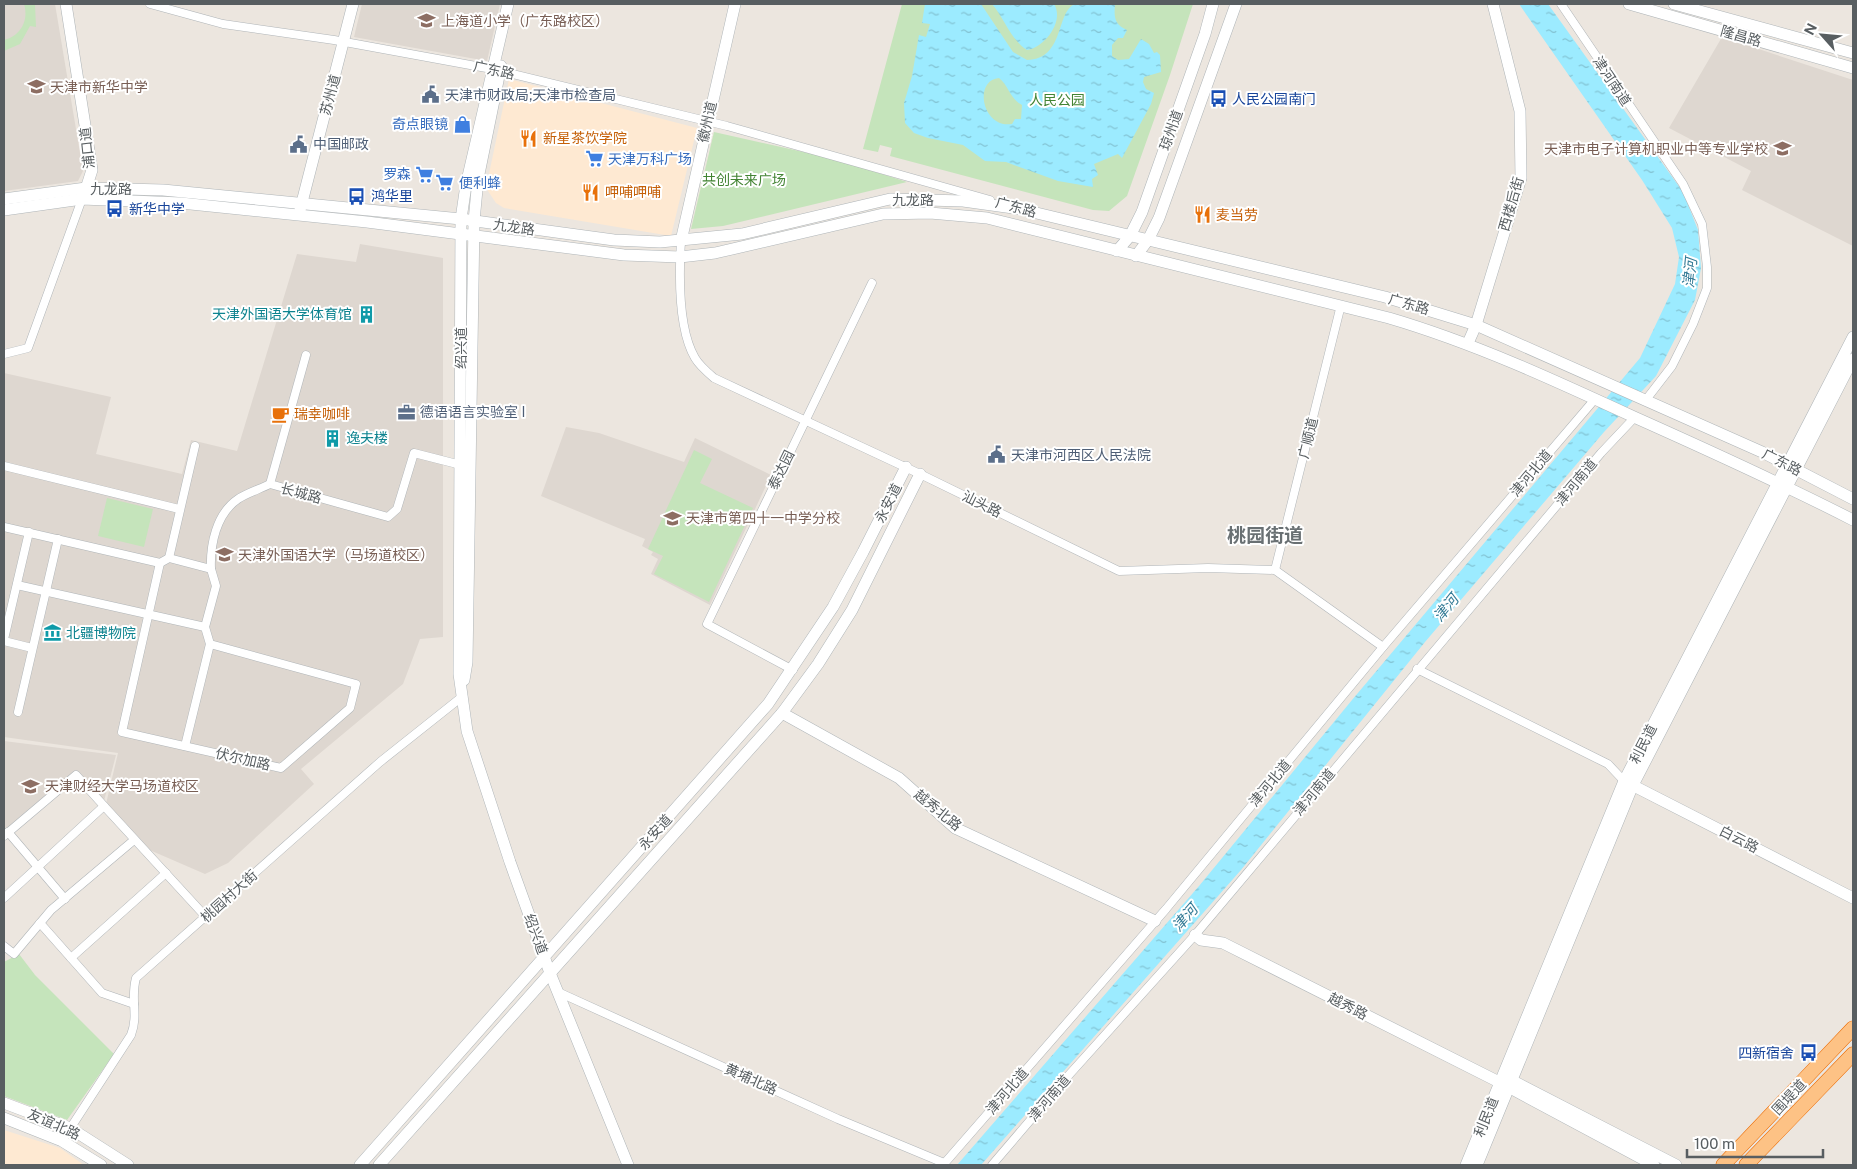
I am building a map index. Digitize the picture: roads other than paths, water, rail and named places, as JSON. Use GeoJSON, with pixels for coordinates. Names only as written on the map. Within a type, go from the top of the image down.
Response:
{"type":"FeatureCollection","features":[{"type":"Feature","properties":{"kind":"highway","name":"围堤道"},"geometry":{"type":"LineString","coordinates":[[1723,1165],[1853,1028]]}},
{"type":"Feature","properties":{"kind":"highway","name":"围堤道"},"geometry":{"type":"LineString","coordinates":[[1746,1165],[1853,1054]]}},
{"type":"Feature","properties":{"kind":"main road","name":"浦口道"},"geometry":{"type":"LineString","coordinates":[[66,4],[92,170],[84,194]]}},
{"type":"Feature","properties":{"kind":"main road","name":"苏州道"},"geometry":{"type":"LineString","coordinates":[[298,215],[353,4]]}},
{"type":"Feature","properties":{"kind":"main road","name":"绍兴道"},"geometry":{"type":"LineString","coordinates":[[463,696],[467,652],[473,235],[478,179],[508,4]]}},
{"type":"Feature","properties":{"kind":"main road","name":"绍兴道"},"geometry":{"type":"LineString","coordinates":[[515,4],[466,185],[461,219],[461,465],[458,655],[467,731],[510,862],[550,973],[628,1165]]}},
{"type":"Feature","properties":{"kind":"main road","name":"徽州道"},"geometry":{"type":"LineString","coordinates":[[681,242],[735,4]]}},
{"type":"Feature","properties":{"kind":"main road","name":"琼州道"},"geometry":{"type":"LineString","coordinates":[[1117,251],[1130,236],[1150,188],[1205,34],[1213,4]]}},
{"type":"Feature","properties":{"kind":"main road","name":"琼州道"},"geometry":{"type":"LineString","coordinates":[[1148,240],[1159,218],[1236,4]]}},
{"type":"Feature","properties":{"kind":"main road","name":"西楼后街"},"geometry":{"type":"LineString","coordinates":[[1468,343],[1476,325],[1520,178],[1520,111],[1493,4]]}},
{"type":"Feature","properties":{"kind":"main road","name":"隆昌路"},"geometry":{"type":"LineString","coordinates":[[1629,4],[1853,68]]}},
{"type":"Feature","properties":{"kind":"main road","name":"隆昌路"},"geometry":{"type":"LineString","coordinates":[[1674,4],[1853,54]]}},
{"type":"Feature","properties":{"kind":"main road","name":"九龙路"},"geometry":{"type":"LineString","coordinates":[[4,200],[163,190],[461,219],[614,240],[681,242],[742,234],[890,199],[962,201],[1020,209]]}},
{"type":"Feature","properties":{"kind":"main road","name":"九龙路"},"geometry":{"type":"LineString","coordinates":[[4,210],[84,194],[460,233],[624,255],[680,257],[747,246],[883,214],[959,215],[1007,222]]}},
{"type":"Feature","properties":{"kind":"main road","name":"广东路"},"geometry":{"type":"LineString","coordinates":[[1020,209],[1385,297],[1476,325],[1793,468],[1853,499]]}},
{"type":"Feature","properties":{"kind":"main road","name":"广东路"},"geometry":{"type":"LineString","coordinates":[[1007,222],[1136,256],[1389,318],[1468,343],[1784,484],[1853,520]]}},
{"type":"Feature","properties":{"kind":"main road"},"geometry":{"type":"LineString","coordinates":[[1136,256],[1148,240]]}},
{"type":"Feature","properties":{"kind":"main road","name":"利民道"},"geometry":{"type":"LineString","coordinates":[[1793,468],[1853,337]]}},
{"type":"Feature","properties":{"kind":"main road","name":"利民道"},"geometry":{"type":"LineString","coordinates":[[1476,1165],[1506,1084],[1629,783],[1784,484],[1853,359]]}},
{"type":"Feature","properties":{"kind":"main road","name":"永安道"},"geometry":{"type":"LineString","coordinates":[[360,1165],[768,704],[793,670],[863,552],[906,467]]}},
{"type":"Feature","properties":{"kind":"main road","name":"永安道"},"geometry":{"type":"LineString","coordinates":[[379,1165],[782,713],[818,664],[852,610],[920,474]]}},
{"type":"Feature","properties":{"kind":"main road","name":"越秀北路"},"geometry":{"type":"LineString","coordinates":[[782,713],[899,778],[955,828],[1155,921]]}},
{"type":"Feature","properties":{"kind":"main road","name":"白云路"},"geometry":{"type":"LineString","coordinates":[[1629,783],[1853,898]]}},
{"type":"Feature","properties":{"kind":"main road","name":"越秀路"},"geometry":{"type":"LineString","coordinates":[[1192,932],[1202,940],[1223,943],[1506,1084],[1676,1165]]}},
{"type":"Feature","properties":{"kind":"main road","name":"利民道"},"geometry":{"type":"LineString","coordinates":[[1466,1165],[1506,1084]]}},
{"type":"Feature","properties":{"kind":"main road","name":"越秀路"},"geometry":{"type":"LineString","coordinates":[[1506,1084],[1654,1165]]}},
{"type":"Feature","properties":{"kind":"main road","name":"友谊北路"},"geometry":{"type":"LineString","coordinates":[[4,1103],[70,1128],[128,1165]]}},
{"type":"Feature","properties":{"kind":"main road","name":"友谊北路"},"geometry":{"type":"LineString","coordinates":[[4,1118],[62,1141],[101,1165]]}},
{"type":"Feature","properties":{"kind":"street","name":"广东路"},"geometry":{"type":"LineString","coordinates":[[150,4],[223,24],[344,42],[496,70],[707,121],[1020,209]]}},
{"type":"Feature","properties":{"kind":"street","name":"津河南道"},"geometry":{"type":"LineString","coordinates":[[1561,4],[1683,184],[1702,224],[1707,267],[1707,288],[1672,366],[1645,400]]}},
{"type":"Feature","properties":{"kind":"street","name":"浦口道"},"geometry":{"type":"LineString","coordinates":[[4,354],[28,348],[84,194]]}},
{"type":"Feature","properties":{"kind":"street","name":"汕头路"},"geometry":{"type":"LineString","coordinates":[[681,242],[681,296],[686,333],[696,360],[714,378],[906,467],[1119,571],[1208,568],[1275,570]]}},
{"type":"Feature","properties":{"kind":"street","name":"泰达园"},"geometry":{"type":"LineString","coordinates":[[793,670],[707,624],[872,283]]}},
{"type":"Feature","properties":{"kind":"street","name":"广顺道"},"geometry":{"type":"LineString","coordinates":[[1275,570],[1341,306]]}},
{"type":"Feature","properties":{"kind":"street"},"geometry":{"type":"LineString","coordinates":[[270,484],[306,355]]}},
{"type":"Feature","properties":{"kind":"street","name":"津河北道"},"geometry":{"type":"LineString","coordinates":[[944,1164],[1155,921],[1383,647],[1595,399]]}},
{"type":"Feature","properties":{"kind":"street","name":"津河南道"},"geometry":{"type":"LineString","coordinates":[[992,1165],[1601,452],[1635,417]]}},
{"type":"Feature","properties":{"kind":"street"},"geometry":{"type":"LineString","coordinates":[[169,558],[195,446]]}},
{"type":"Feature","properties":{"kind":"street","name":"长城路"},"geometry":{"type":"LineString","coordinates":[[205,627],[216,586],[211,569],[210,548],[220,521],[237,500],[270,484],[388,517],[397,509],[414,453],[461,465]]}},
{"type":"Feature","properties":{"kind":"street"},"geometry":{"type":"LineString","coordinates":[[4,466],[179,509]]}},
{"type":"Feature","properties":{"kind":"street"},"geometry":{"type":"LineString","coordinates":[[4,527],[160,563],[169,558],[211,569]]}},
{"type":"Feature","properties":{"kind":"street"},"geometry":{"type":"LineString","coordinates":[[29,532],[4,640],[32,648]]}},
{"type":"Feature","properties":{"kind":"street"},"geometry":{"type":"LineString","coordinates":[[18,712],[58,539]]}},
{"type":"Feature","properties":{"kind":"street"},"geometry":{"type":"LineString","coordinates":[[149,615],[160,563]]}},
{"type":"Feature","properties":{"kind":"street"},"geometry":{"type":"LineString","coordinates":[[1275,570],[1383,647]]}},
{"type":"Feature","properties":{"kind":"street"},"geometry":{"type":"LineString","coordinates":[[17,585],[205,627],[210,644],[185,746]]}},
{"type":"Feature","properties":{"kind":"street","name":"伏尔加路"},"geometry":{"type":"LineString","coordinates":[[149,615],[122,732],[280,768],[350,708],[356,684],[210,644]]}},
{"type":"Feature","properties":{"kind":"street"},"geometry":{"type":"LineString","coordinates":[[1417,669],[1608,764],[1629,783]]}},
{"type":"Feature","properties":{"kind":"street","name":"桃园村大街"},"geometry":{"type":"LineString","coordinates":[[62,1141],[131,1035],[136,1020],[133,991],[136,978],[380,762],[463,696]]}},
{"type":"Feature","properties":{"kind":"street"},"geometry":{"type":"LineString","coordinates":[[65,899],[6,834],[76,775],[206,917]]}},
{"type":"Feature","properties":{"kind":"street"},"geometry":{"type":"LineString","coordinates":[[4,898],[104,806]]}},
{"type":"Feature","properties":{"kind":"street"},"geometry":{"type":"LineString","coordinates":[[4,946],[14,954],[40,923],[65,899],[134,840]]}},
{"type":"Feature","properties":{"kind":"street"},"geometry":{"type":"LineString","coordinates":[[71,958],[166,872]]}},
{"type":"Feature","properties":{"kind":"street"},"geometry":{"type":"LineString","coordinates":[[40,923],[102,993],[134,1004]]}},
{"type":"Feature","properties":{"kind":"street","name":"黄埔北路"},"geometry":{"type":"LineString","coordinates":[[558,992],[838,1119],[944,1164]]}},
{"type":"Feature","properties":{"kind":"water","name":"人民公园"},"geometry":{"type":"Polygon","coordinates":[[[925,4],[981,4],[1013,52],[1027,60],[1039,58],[1053,45],[1068,10],[1073,5],[1115,4],[1117,23],[1127,30],[1123,38],[1118,38],[1112,45],[1112,56],[1118,60],[1129,59],[1141,39],[1149,44],[1154,53],[1157,52],[1160,55],[1161,72],[1144,77],[1143,82],[1146,89],[1154,93],[1151,104],[1122,158],[1118,154],[1094,164],[1098,175],[1092,179],[1093,187],[1058,181],[1006,162],[985,161],[963,145],[928,138],[914,133],[905,123],[904,103],[912,76],[919,35],[926,37],[930,24],[922,23],[925,4]],[[999,78],[991,81],[986,87],[984,104],[994,119],[1002,124],[1012,124],[1015,119],[1021,119],[1022,105],[1015,99],[999,78]]]}},
{"type":"Feature","properties":{"kind":"water"},"geometry":{"type":"Polygon","coordinates":[[[992,4],[1054,4],[1057,18],[1051,33],[1046,39],[1027,50],[1016,41],[992,4]]]}},
{"type":"Feature","properties":{"kind":"water","name":"津河"},"geometry":{"type":"Polygon","coordinates":[[[1519,4],[1548,4],[1683,192],[1698,230],[1701,268],[1695,300],[1656,376],[1604,432],[1425,642],[1241,870],[981,1165],[957,1165],[1199,886],[1352,700],[1640,358],[1675,284],[1679,257],[1672,228],[1642,180],[1519,4]]]}},
{"type":"Feature","properties":{"kind":"place","name":"上海道小学（广东路校区）"},"geometry":{"type":"Point","coordinates":[427,21]}},
{"type":"Feature","properties":{"kind":"place","name":"天津市新华中学"},"geometry":{"type":"Point","coordinates":[36,87]}},
{"type":"Feature","properties":{"kind":"place","name":"天津市财政局;天津市检查局"},"geometry":{"type":"Point","coordinates":[431,95]}},
{"type":"Feature","properties":{"kind":"place","name":"人民公园南门"},"geometry":{"type":"Point","coordinates":[1218,99]}},
{"type":"Feature","properties":{"kind":"place","name":"奇点眼镜"},"geometry":{"type":"Point","coordinates":[462,124]}},
{"type":"Feature","properties":{"kind":"place","name":"新星茶饮学院"},"geometry":{"type":"Point","coordinates":[529,138]}},
{"type":"Feature","properties":{"kind":"place","name":"中国邮政"},"geometry":{"type":"Point","coordinates":[299,144]}},
{"type":"Feature","properties":{"kind":"place","name":"天津市电子计算机职业中等专业学校"},"geometry":{"type":"Point","coordinates":[1782,149]}},
{"type":"Feature","properties":{"kind":"place","name":"天津万科广场"},"geometry":{"type":"Point","coordinates":[594,159]}},
{"type":"Feature","properties":{"kind":"place","name":"罗森"},"geometry":{"type":"Point","coordinates":[425,174]}},
{"type":"Feature","properties":{"kind":"place","name":"便利蜂"},"geometry":{"type":"Point","coordinates":[445,183]}},
{"type":"Feature","properties":{"kind":"place","name":"呷哺呷哺"},"geometry":{"type":"Point","coordinates":[591,192]}},
{"type":"Feature","properties":{"kind":"place","name":"鸿华里"},"geometry":{"type":"Point","coordinates":[357,196]}},
{"type":"Feature","properties":{"kind":"place","name":"新华中学"},"geometry":{"type":"Point","coordinates":[115,209]}},
{"type":"Feature","properties":{"kind":"place","name":"麦当劳"},"geometry":{"type":"Point","coordinates":[1202,215]}},
{"type":"Feature","properties":{"kind":"place","name":"天津外国语大学体育馆"},"geometry":{"type":"Point","coordinates":[366,314]}},
{"type":"Feature","properties":{"kind":"place","name":"德语语言实验室 I"},"geometry":{"type":"Point","coordinates":[406,412]}},
{"type":"Feature","properties":{"kind":"place","name":"瑞幸咖啡"},"geometry":{"type":"Point","coordinates":[280,414]}},
{"type":"Feature","properties":{"kind":"place","name":"逸夫楼"},"geometry":{"type":"Point","coordinates":[332,438]}},
{"type":"Feature","properties":{"kind":"place","name":"天津市河西区人民法院"},"geometry":{"type":"Point","coordinates":[997,455]}},
{"type":"Feature","properties":{"kind":"place","name":"天津市第四十一中学分校"},"geometry":{"type":"Point","coordinates":[672,518]}},
{"type":"Feature","properties":{"kind":"place","name":"天津外国语大学（马场道校区）"},"geometry":{"type":"Point","coordinates":[224,555]}},
{"type":"Feature","properties":{"kind":"place","name":"北疆博物院"},"geometry":{"type":"Point","coordinates":[52,633]}},
{"type":"Feature","properties":{"kind":"place","name":"天津财经大学马场道校区"},"geometry":{"type":"Point","coordinates":[31,786]}},
{"type":"Feature","properties":{"kind":"place","name":"四新宿舍"},"geometry":{"type":"Point","coordinates":[1808,1053]}},
{"type":"Feature","properties":{"kind":"district","name":"桃园街道"},"geometry":{"type":"Point","coordinates":[1265,535]}},
{"type":"Feature","properties":{"kind":"park label","name":"共创未来广场"},"geometry":{"type":"Point","coordinates":[744,180]}}]}
